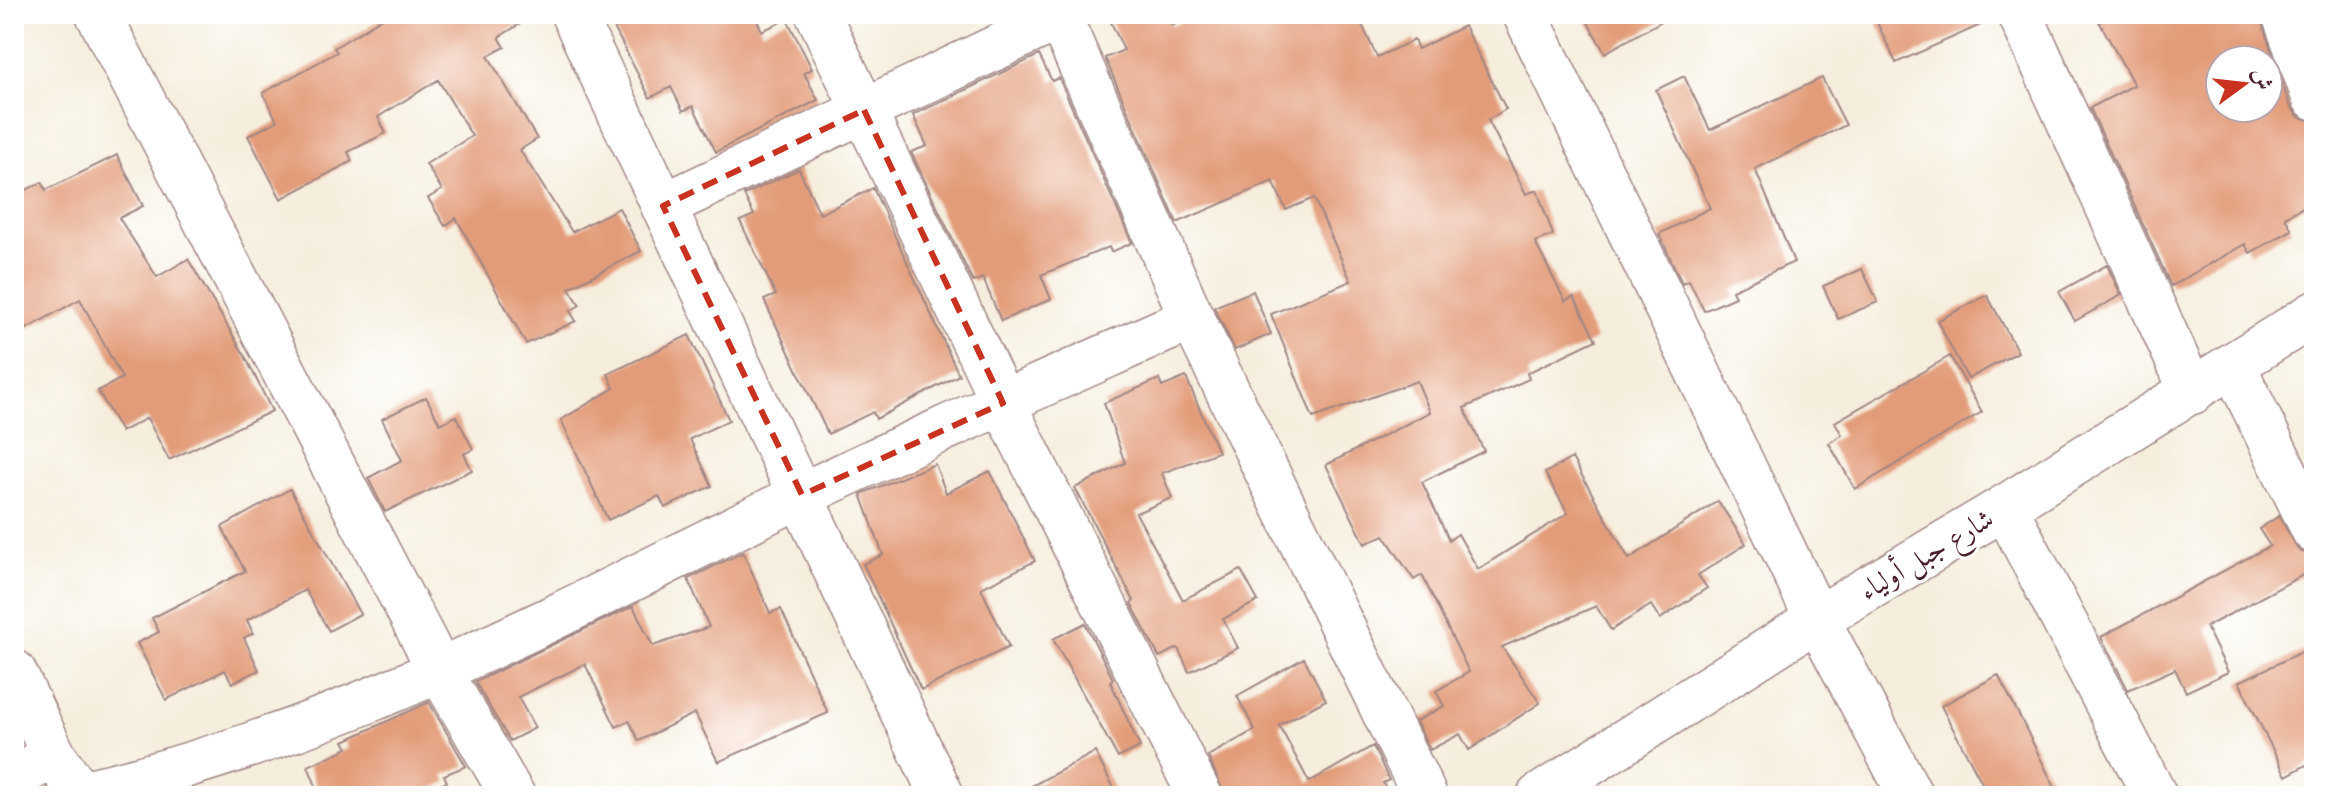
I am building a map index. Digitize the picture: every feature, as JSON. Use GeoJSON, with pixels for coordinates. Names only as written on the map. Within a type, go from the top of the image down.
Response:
{"type":"FeatureCollection","features":[{"type":"Feature","properties":{"kind":"main road"},"geometry":{"type":"LineString","coordinates":[[98,14],[441,673],[513,796]]}},
{"type":"Feature","properties":{"kind":"main road"},"geometry":{"type":"LineString","coordinates":[[573,14],[942,796]]}},
{"type":"Feature","properties":{"kind":"main road"},"geometry":{"type":"LineString","coordinates":[[818,14],[1003,403],[1200,796]]}},
{"type":"Feature","properties":{"kind":"main road"},"geometry":{"type":"LineString","coordinates":[[1525,14],[1817,619],[1911,796]]}},
{"type":"Feature","properties":{"kind":"main road"},"geometry":{"type":"LineString","coordinates":[[2020,14],[2192,392]]}},
{"type":"Feature","properties":{"kind":"main road"},"geometry":{"type":"LineString","coordinates":[[2284,14],[2314,97]]}},
{"type":"Feature","properties":{"kind":"main road"},"geometry":{"type":"LineString","coordinates":[[663,206],[1061,15],[1192,318],[1425,796]]}},
{"type":"Feature","properties":{"kind":"main road","name":"شارع جبل أولياء"},"geometry":{"type":"LineString","coordinates":[[1539,796],[1817,619],[2005,507],[2314,314]]}},
{"type":"Feature","properties":{"kind":"main road"},"geometry":{"type":"LineString","coordinates":[[14,672],[54,756],[81,795],[151,778],[285,735],[441,673],[802,495],[1192,318]]}},
{"type":"Feature","properties":{"kind":"main road"},"geometry":{"type":"LineString","coordinates":[[2233,365],[2314,531]]}},
{"type":"Feature","properties":{"kind":"main road"},"geometry":{"type":"LineString","coordinates":[[2005,507],[2155,796]]}},
{"type":"Feature","properties":{"kind":"main road"},"geometry":{"type":"LineString","coordinates":[[14,777],[54,756]]}},
{"type":"Feature","properties":{"kind":"highlighted area"},"geometry":{"type":"Polygon","coordinates":[[[864,110],[1003,403],[802,495],[663,206],[864,110]]]}},
{"type":"Feature","properties":{"kind":"building"},"geometry":{"type":"Polygon","coordinates":[[[389,14],[536,14],[499,37],[505,47],[488,56],[537,139],[520,150],[572,232],[619,208],[641,251],[569,288],[580,305],[570,311],[576,321],[526,344],[456,218],[445,226],[428,198],[442,190],[426,164],[472,136],[438,80],[378,117],[386,133],[348,152],[352,161],[281,199],[248,136],[277,121],[263,93],[337,52],[334,48],[389,14]]]}},
{"type":"Feature","properties":{"kind":"building"},"geometry":{"type":"Polygon","coordinates":[[[607,14],[754,14],[762,31],[787,19],[812,69],[804,73],[818,100],[716,152],[693,106],[683,111],[671,87],[650,98],[607,14]]]}},
{"type":"Feature","properties":{"kind":"building"},"geometry":{"type":"Polygon","coordinates":[[[1107,14],[1166,14],[1172,26],[1196,14],[1357,14],[1377,57],[1414,40],[1418,49],[1464,26],[1506,109],[1488,120],[1526,194],[1537,190],[1553,235],[1535,242],[1565,301],[1574,297],[1596,340],[1527,373],[1529,379],[1464,408],[1484,451],[1422,482],[1449,540],[1458,534],[1478,569],[1568,513],[1545,473],[1572,458],[1629,559],[1718,501],[1746,544],[1698,575],[1707,588],[1660,619],[1651,605],[1611,630],[1596,606],[1502,647],[1540,703],[1469,750],[1460,734],[1430,750],[1416,721],[1444,706],[1436,691],[1469,672],[1422,575],[1414,580],[1384,535],[1365,544],[1326,465],[1430,412],[1417,381],[1313,418],[1271,314],[1351,281],[1314,198],[1286,210],[1273,181],[1177,223],[1105,58],[1124,50],[1107,14]]]}},
{"type":"Feature","properties":{"kind":"building"},"geometry":{"type":"Polygon","coordinates":[[[1583,14],[1674,14],[1605,53],[1583,14]]]}},
{"type":"Feature","properties":{"kind":"building"},"geometry":{"type":"Polygon","coordinates":[[[1873,14],[1995,14],[1996,18],[1896,63],[1873,14]]]}},
{"type":"Feature","properties":{"kind":"building"},"geometry":{"type":"Polygon","coordinates":[[[2095,14],[2259,14],[2269,44],[2204,44],[2204,124],[2284,124],[2284,88],[2290,106],[2299,117],[2314,121],[2314,201],[2285,217],[2292,230],[2250,253],[2245,244],[2171,286],[2090,108],[2134,85],[2095,14]]]}},
{"type":"Feature","properties":{"kind":"building"},"geometry":{"type":"Polygon","coordinates":[[[1039,55],[1052,81],[1059,78],[1132,243],[1111,252],[1109,247],[1041,275],[1051,299],[1001,321],[983,278],[973,282],[911,152],[927,146],[913,115],[1039,55]]]}},
{"type":"Feature","properties":{"kind":"building"},"geometry":{"type":"Polygon","coordinates":[[[1684,76],[1710,130],[1822,78],[1846,125],[1755,169],[1794,262],[1732,290],[1735,297],[1704,311],[1689,280],[1682,283],[1659,234],[1710,208],[1656,90],[1684,76]]]}},
{"type":"Feature","properties":{"kind":"building"},"geometry":{"type":"Polygon","coordinates":[[[117,155],[143,206],[119,218],[157,277],[188,259],[245,356],[272,411],[169,460],[147,418],[121,432],[98,391],[122,378],[80,299],[14,336],[14,196],[42,182],[46,190],[117,155]]]}},
{"type":"Feature","properties":{"kind":"building"},"geometry":{"type":"Polygon","coordinates":[[[799,169],[820,214],[873,188],[959,375],[876,419],[873,412],[828,434],[764,300],[776,295],[740,221],[754,215],[744,195],[799,169]]]}},
{"type":"Feature","properties":{"kind":"building"},"geometry":{"type":"Polygon","coordinates":[[[2107,265],[2121,295],[2075,321],[2059,292],[2107,265]]]}},
{"type":"Feature","properties":{"kind":"building"},"geometry":{"type":"Polygon","coordinates":[[[1862,269],[1878,302],[1838,319],[1823,286],[1862,269]]]}},
{"type":"Feature","properties":{"kind":"building"},"geometry":{"type":"Polygon","coordinates":[[[1253,291],[1271,334],[1235,350],[1214,307],[1253,291]]]}},
{"type":"Feature","properties":{"kind":"building"},"geometry":{"type":"Polygon","coordinates":[[[1987,295],[2018,352],[1968,379],[1937,321],[1987,295]]]}},
{"type":"Feature","properties":{"kind":"building"},"geometry":{"type":"Polygon","coordinates":[[[689,335],[729,420],[690,439],[712,486],[665,508],[659,496],[608,520],[561,420],[614,388],[608,374],[689,335]]]}},
{"type":"Feature","properties":{"kind":"building"},"geometry":{"type":"Polygon","coordinates":[[[1950,356],[1982,412],[1855,489],[1829,443],[1842,435],[1835,422],[1950,356]]]}},
{"type":"Feature","properties":{"kind":"building"},"geometry":{"type":"Polygon","coordinates":[[[1186,377],[1218,452],[1162,473],[1172,498],[1136,513],[1183,600],[1241,570],[1258,601],[1223,619],[1238,648],[1189,672],[1178,648],[1159,657],[1131,603],[1134,601],[1075,488],[1125,463],[1104,403],[1159,379],[1162,387],[1186,377]]]}},
{"type":"Feature","properties":{"kind":"building"},"geometry":{"type":"Polygon","coordinates":[[[426,397],[440,424],[456,416],[473,449],[464,454],[472,470],[385,512],[368,478],[402,460],[382,419],[426,397]]]}},
{"type":"Feature","properties":{"kind":"building"},"geometry":{"type":"Polygon","coordinates":[[[935,464],[946,493],[990,471],[1035,561],[981,588],[1009,647],[921,690],[863,564],[883,555],[861,494],[935,464]]]}},
{"type":"Feature","properties":{"kind":"building"},"geometry":{"type":"Polygon","coordinates":[[[290,489],[360,614],[329,631],[305,590],[247,620],[253,633],[244,638],[259,670],[232,683],[225,670],[166,700],[137,643],[159,632],[152,618],[245,571],[222,527],[290,489]]]}},
{"type":"Feature","properties":{"kind":"building"},"geometry":{"type":"Polygon","coordinates":[[[2279,516],[2299,551],[2314,556],[2314,569],[2206,627],[2228,672],[2186,692],[2175,669],[2128,690],[2101,637],[2270,546],[2259,529],[2279,516]]]}},
{"type":"Feature","properties":{"kind":"building"},"geometry":{"type":"Polygon","coordinates":[[[743,552],[770,613],[781,609],[828,713],[718,762],[695,713],[639,741],[629,721],[616,727],[585,664],[518,697],[535,728],[510,741],[475,682],[633,606],[653,646],[709,627],[688,579],[743,552]]]}},
{"type":"Feature","properties":{"kind":"building"},"geometry":{"type":"Polygon","coordinates":[[[1085,623],[1113,679],[1110,681],[1140,747],[1118,758],[1053,639],[1085,623]]]}},
{"type":"Feature","properties":{"kind":"building"},"geometry":{"type":"Polygon","coordinates":[[[2314,646],[2314,761],[2286,776],[2239,682],[2314,646]]]}},
{"type":"Feature","properties":{"kind":"building"},"geometry":{"type":"Polygon","coordinates":[[[1304,658],[1326,700],[1279,725],[1309,782],[1373,746],[1389,780],[1383,783],[1390,796],[1225,796],[1208,756],[1255,730],[1237,696],[1304,658]]]}},
{"type":"Feature","properties":{"kind":"building"},"geometry":{"type":"Polygon","coordinates":[[[1998,675],[2059,796],[1989,796],[1941,706],[1998,675]]]}},
{"type":"Feature","properties":{"kind":"building"},"geometry":{"type":"Polygon","coordinates":[[[429,702],[466,766],[444,775],[447,782],[417,796],[320,796],[308,766],[348,748],[344,741],[429,702]]]}},
{"type":"Feature","properties":{"kind":"building"},"geometry":{"type":"Polygon","coordinates":[[[1095,752],[1118,796],[1013,796],[1095,752]]]}}]}
